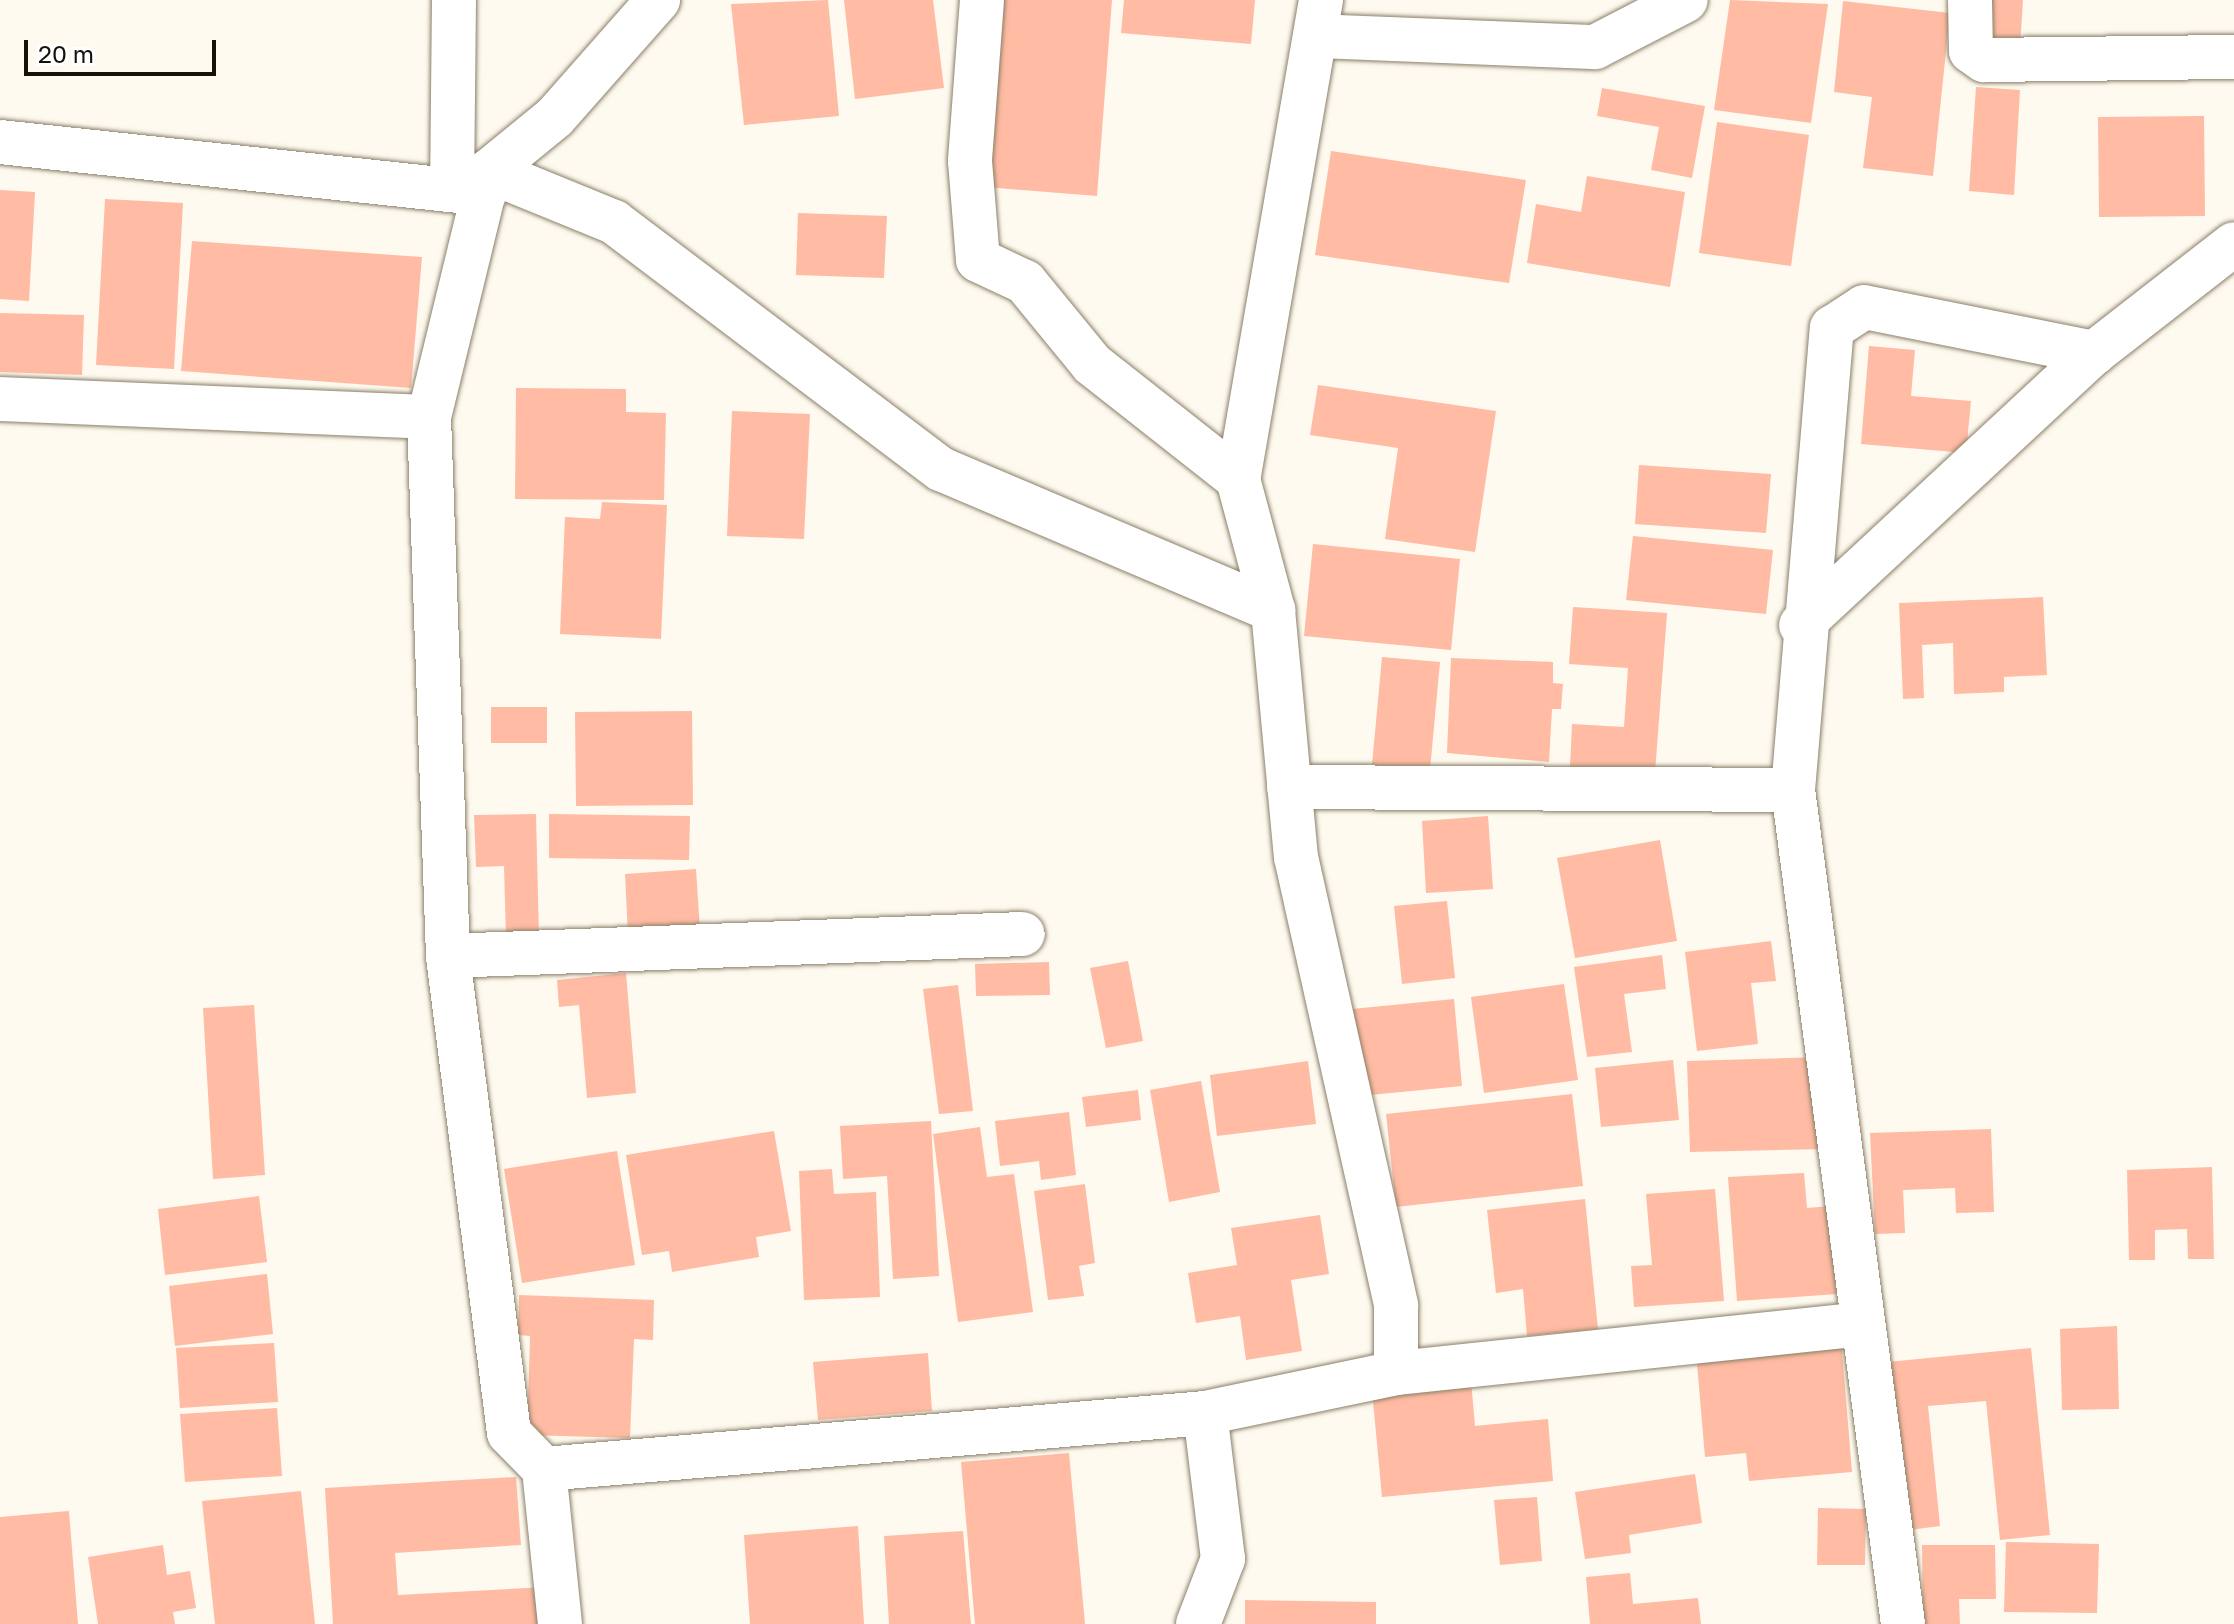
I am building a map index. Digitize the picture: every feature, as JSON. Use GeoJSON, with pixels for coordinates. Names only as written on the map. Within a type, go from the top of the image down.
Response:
{"type":"FeatureCollection","features":[{"type":"Feature","properties":{"kind":"street"},"geometry":{"type":"LineString","coordinates":[[454,0],[475,185],[429,417],[448,956],[509,1433],[544,1469],[560,1624]]}},
{"type":"Feature","properties":{"kind":"street"},"geometry":{"type":"LineString","coordinates":[[475,185],[555,117],[658,0]]}},
{"type":"Feature","properties":{"kind":"street"},"geometry":{"type":"LineString","coordinates":[[982,0],[970,161],[978,260],[1025,282],[1092,364],[1238,479]]}},
{"type":"Feature","properties":{"kind":"street"},"geometry":{"type":"LineString","coordinates":[[1396,1373],[1396,1306],[1296,857],[1273,610],[1238,479],[1318,18],[1595,47],[1686,0]]}},
{"type":"Feature","properties":{"kind":"street"},"geometry":{"type":"LineString","coordinates":[[1970,0],[1971,51],[1984,60],[2234,57]]}},
{"type":"Feature","properties":{"kind":"street"},"geometry":{"type":"LineString","coordinates":[[0,142],[475,185],[614,222],[941,469],[1273,610]]}},
{"type":"Feature","properties":{"kind":"street"},"geometry":{"type":"LineString","coordinates":[[1801,625],[2094,353],[2234,244]]}},
{"type":"Feature","properties":{"kind":"street"},"geometry":{"type":"LineString","coordinates":[[1903,1624],[1861,1324],[1793,790],[1801,625],[1832,328],[1864,307],[2094,353]]}},
{"type":"Feature","properties":{"kind":"street"},"geometry":{"type":"LineString","coordinates":[[0,399],[429,417]]}},
{"type":"Feature","properties":{"kind":"street"},"geometry":{"type":"LineString","coordinates":[[1289,787],[1793,790]]}},
{"type":"Feature","properties":{"kind":"street"},"geometry":{"type":"LineString","coordinates":[[448,956],[1023,934]]}},
{"type":"Feature","properties":{"kind":"street"},"geometry":{"type":"LineString","coordinates":[[544,1469],[1205,1413],[1396,1373],[1861,1324]]}},
{"type":"Feature","properties":{"kind":"street"},"geometry":{"type":"LineString","coordinates":[[1198,1624],[1223,1559],[1205,1413]]}},
{"type":"Feature","properties":{"kind":"building"},"geometry":{"type":"Polygon","coordinates":[[[828,0],[839,116],[744,125],[731,4],[828,0]]]}},
{"type":"Feature","properties":{"kind":"building"},"geometry":{"type":"Polygon","coordinates":[[[844,0],[933,0],[944,88],[855,99],[844,0]]]}},
{"type":"Feature","properties":{"kind":"building"},"geometry":{"type":"Polygon","coordinates":[[[999,0],[1112,0],[1097,196],[985,187],[999,0]]]}},
{"type":"Feature","properties":{"kind":"building"},"geometry":{"type":"Polygon","coordinates":[[[1124,0],[1255,0],[1251,44],[1121,33],[1124,0]]]}},
{"type":"Feature","properties":{"kind":"building"},"geometry":{"type":"Polygon","coordinates":[[[1730,0],[1828,4],[1811,123],[1714,110],[1730,0]]]}},
{"type":"Feature","properties":{"kind":"building"},"geometry":{"type":"Polygon","coordinates":[[[1991,0],[2023,0],[2020,48],[1988,47],[1991,0]]]}},
{"type":"Feature","properties":{"kind":"building"},"geometry":{"type":"Polygon","coordinates":[[[1843,1],[1950,13],[1933,176],[1863,168],[1872,97],[1834,92],[1843,1]]]}},
{"type":"Feature","properties":{"kind":"building"},"geometry":{"type":"Polygon","coordinates":[[[1976,87],[2020,90],[2014,195],[1969,191],[1976,87]]]}},
{"type":"Feature","properties":{"kind":"building"},"geometry":{"type":"Polygon","coordinates":[[[1602,88],[1705,106],[1692,178],[1651,170],[1659,127],[1597,116],[1602,88]]]}},
{"type":"Feature","properties":{"kind":"building"},"geometry":{"type":"Polygon","coordinates":[[[2204,116],[2205,216],[2099,217],[2098,117],[2204,116]]]}},
{"type":"Feature","properties":{"kind":"building"},"geometry":{"type":"Polygon","coordinates":[[[1717,122],[1809,135],[1791,266],[1699,253],[1717,122]]]}},
{"type":"Feature","properties":{"kind":"building"},"geometry":{"type":"Polygon","coordinates":[[[1331,151],[1526,180],[1509,283],[1315,255],[1331,151]]]}},
{"type":"Feature","properties":{"kind":"building"},"geometry":{"type":"Polygon","coordinates":[[[1587,176],[1685,192],[1670,287],[1527,263],[1536,204],[1581,212],[1587,176]]]}},
{"type":"Feature","properties":{"kind":"building"},"geometry":{"type":"Polygon","coordinates":[[[0,190],[35,192],[29,301],[0,299],[0,190]]]}},
{"type":"Feature","properties":{"kind":"building"},"geometry":{"type":"Polygon","coordinates":[[[105,199],[183,203],[174,369],[96,365],[105,199]]]}},
{"type":"Feature","properties":{"kind":"building"},"geometry":{"type":"Polygon","coordinates":[[[798,213],[887,216],[884,278],[796,275],[798,213]]]}},
{"type":"Feature","properties":{"kind":"building"},"geometry":{"type":"Polygon","coordinates":[[[192,241],[422,257],[411,388],[181,371],[192,241]]]}},
{"type":"Feature","properties":{"kind":"building"},"geometry":{"type":"Polygon","coordinates":[[[0,313],[84,315],[82,375],[0,372],[0,313]]]}},
{"type":"Feature","properties":{"kind":"building"},"geometry":{"type":"Polygon","coordinates":[[[1869,346],[1915,350],[1911,396],[1971,401],[1966,453],[1861,444],[1869,346]]]}},
{"type":"Feature","properties":{"kind":"building"},"geometry":{"type":"Polygon","coordinates":[[[1318,385],[1496,411],[1475,552],[1385,539],[1398,448],[1310,435],[1318,385]]]}},
{"type":"Feature","properties":{"kind":"building"},"geometry":{"type":"Polygon","coordinates":[[[516,388],[626,389],[626,412],[666,413],[664,500],[515,499],[516,388]]]}},
{"type":"Feature","properties":{"kind":"building"},"geometry":{"type":"Polygon","coordinates":[[[732,411],[810,414],[804,539],[727,536],[732,411]]]}},
{"type":"Feature","properties":{"kind":"building"},"geometry":{"type":"Polygon","coordinates":[[[1639,465],[1771,474],[1766,533],[1635,524],[1639,465]]]}},
{"type":"Feature","properties":{"kind":"building"},"geometry":{"type":"Polygon","coordinates":[[[602,502],[667,505],[661,639],[560,634],[565,517],[600,519],[602,502]]]}},
{"type":"Feature","properties":{"kind":"building"},"geometry":{"type":"Polygon","coordinates":[[[1633,536],[1773,550],[1766,614],[1626,600],[1633,536]]]}},
{"type":"Feature","properties":{"kind":"building"},"geometry":{"type":"Polygon","coordinates":[[[1313,544],[1460,559],[1451,650],[1304,636],[1313,544]]]}},
{"type":"Feature","properties":{"kind":"building"},"geometry":{"type":"Polygon","coordinates":[[[2043,597],[2047,675],[2004,677],[2004,692],[1954,694],[1953,643],[1922,645],[1924,698],[1903,699],[1899,603],[2043,597]]]}},
{"type":"Feature","properties":{"kind":"building"},"geometry":{"type":"Polygon","coordinates":[[[1573,607],[1667,613],[1655,773],[1570,767],[1572,724],[1624,727],[1628,668],[1569,664],[1573,607]]]}},
{"type":"Feature","properties":{"kind":"building"},"geometry":{"type":"Polygon","coordinates":[[[1382,657],[1440,662],[1430,770],[1372,765],[1382,657]]]}},
{"type":"Feature","properties":{"kind":"building"},"geometry":{"type":"Polygon","coordinates":[[[1451,658],[1553,662],[1553,683],[1563,684],[1561,709],[1552,709],[1549,762],[1447,753],[1451,658]]]}},
{"type":"Feature","properties":{"kind":"building"},"geometry":{"type":"Polygon","coordinates":[[[491,707],[547,707],[547,743],[491,743],[491,707]]]}},
{"type":"Feature","properties":{"kind":"building"},"geometry":{"type":"Polygon","coordinates":[[[692,711],[693,805],[576,806],[575,712],[692,711]]]}},
{"type":"Feature","properties":{"kind":"building"},"geometry":{"type":"Polygon","coordinates":[[[536,814],[539,938],[506,939],[504,866],[476,867],[474,815],[536,814]]]}},
{"type":"Feature","properties":{"kind":"building"},"geometry":{"type":"Polygon","coordinates":[[[549,814],[690,816],[689,860],[549,858],[549,814]]]}},
{"type":"Feature","properties":{"kind":"building"},"geometry":{"type":"Polygon","coordinates":[[[1488,816],[1493,889],[1426,893],[1422,821],[1488,816]]]}},
{"type":"Feature","properties":{"kind":"building"},"geometry":{"type":"Polygon","coordinates":[[[1660,840],[1677,941],[1575,958],[1557,858],[1660,840]]]}},
{"type":"Feature","properties":{"kind":"building"},"geometry":{"type":"Polygon","coordinates":[[[696,869],[700,930],[628,936],[625,874],[696,869]]]}},
{"type":"Feature","properties":{"kind":"building"},"geometry":{"type":"Polygon","coordinates":[[[1447,901],[1455,978],[1402,984],[1394,906],[1447,901]]]}},
{"type":"Feature","properties":{"kind":"building"},"geometry":{"type":"Polygon","coordinates":[[[1771,941],[1776,981],[1751,983],[1758,1044],[1697,1051],[1685,952],[1771,941]]]}},
{"type":"Feature","properties":{"kind":"building"},"geometry":{"type":"Polygon","coordinates":[[[1662,955],[1666,989],[1624,994],[1632,1052],[1587,1057],[1574,967],[1662,955]]]}},
{"type":"Feature","properties":{"kind":"building"},"geometry":{"type":"Polygon","coordinates":[[[1128,961],[1143,1041],[1106,1048],[1090,968],[1128,961]]]}},
{"type":"Feature","properties":{"kind":"building"},"geometry":{"type":"Polygon","coordinates":[[[1049,962],[1050,995],[976,996],[975,964],[1049,962]]]}},
{"type":"Feature","properties":{"kind":"building"},"geometry":{"type":"Polygon","coordinates":[[[626,973],[636,1093],[587,1098],[579,1005],[559,1007],[557,980],[626,973]]]}},
{"type":"Feature","properties":{"kind":"building"},"geometry":{"type":"Polygon","coordinates":[[[1564,984],[1578,1080],[1484,1093],[1471,997],[1564,984]]]}},
{"type":"Feature","properties":{"kind":"building"},"geometry":{"type":"Polygon","coordinates":[[[958,985],[973,1111],[939,1114],[923,989],[958,985]]]}},
{"type":"Feature","properties":{"kind":"building"},"geometry":{"type":"Polygon","coordinates":[[[1454,999],[1462,1086],[1360,1096],[1352,1009],[1454,999]]]}},
{"type":"Feature","properties":{"kind":"building"},"geometry":{"type":"Polygon","coordinates":[[[254,1005],[265,1175],[213,1179],[203,1008],[254,1005]]]}},
{"type":"Feature","properties":{"kind":"building"},"geometry":{"type":"Polygon","coordinates":[[[1821,1057],[1824,1149],[1690,1152],[1687,1061],[1821,1057]]]}},
{"type":"Feature","properties":{"kind":"building"},"geometry":{"type":"Polygon","coordinates":[[[1673,1060],[1679,1120],[1601,1127],[1595,1068],[1673,1060]]]}},
{"type":"Feature","properties":{"kind":"building"},"geometry":{"type":"Polygon","coordinates":[[[1308,1061],[1316,1124],[1217,1136],[1210,1075],[1308,1061]]]}},
{"type":"Feature","properties":{"kind":"building"},"geometry":{"type":"Polygon","coordinates":[[[1201,1081],[1220,1192],[1169,1202],[1150,1090],[1201,1081]]]}},
{"type":"Feature","properties":{"kind":"building"},"geometry":{"type":"Polygon","coordinates":[[[1138,1090],[1141,1120],[1086,1127],[1082,1097],[1138,1090]]]}},
{"type":"Feature","properties":{"kind":"building"},"geometry":{"type":"Polygon","coordinates":[[[1572,1094],[1583,1186],[1396,1207],[1386,1114],[1572,1094]]]}},
{"type":"Feature","properties":{"kind":"building"},"geometry":{"type":"Polygon","coordinates":[[[1069,1112],[1076,1175],[1041,1180],[1039,1161],[1000,1166],[995,1121],[1069,1112]]]}},
{"type":"Feature","properties":{"kind":"building"},"geometry":{"type":"Polygon","coordinates":[[[931,1121],[939,1276],[893,1279],[887,1176],[843,1179],[840,1126],[931,1121]]]}},
{"type":"Feature","properties":{"kind":"building"},"geometry":{"type":"Polygon","coordinates":[[[980,1127],[987,1177],[1014,1174],[1033,1312],[958,1322],[933,1134],[980,1127]]]}},
{"type":"Feature","properties":{"kind":"building"},"geometry":{"type":"Polygon","coordinates":[[[1991,1129],[1994,1212],[1956,1213],[1955,1188],[1903,1190],[1905,1233],[1875,1234],[1870,1133],[1991,1129]]]}},
{"type":"Feature","properties":{"kind":"building"},"geometry":{"type":"Polygon","coordinates":[[[774,1131],[791,1231],[756,1237],[759,1257],[672,1272],[669,1251],[642,1255],[626,1155],[774,1131]]]}},
{"type":"Feature","properties":{"kind":"building"},"geometry":{"type":"Polygon","coordinates":[[[617,1151],[635,1265],[522,1283],[504,1169],[617,1151]]]}},
{"type":"Feature","properties":{"kind":"building"},"geometry":{"type":"Polygon","coordinates":[[[2212,1167],[2214,1259],[2188,1259],[2187,1229],[2155,1230],[2155,1260],[2129,1260],[2127,1170],[2212,1167]]]}},
{"type":"Feature","properties":{"kind":"building"},"geometry":{"type":"Polygon","coordinates":[[[832,1169],[834,1194],[876,1192],[880,1297],[804,1300],[799,1171],[832,1169]]]}},
{"type":"Feature","properties":{"kind":"building"},"geometry":{"type":"Polygon","coordinates":[[[1804,1173],[1807,1208],[1831,1206],[1837,1294],[1737,1301],[1728,1177],[1804,1173]]]}},
{"type":"Feature","properties":{"kind":"building"},"geometry":{"type":"Polygon","coordinates":[[[1085,1184],[1095,1263],[1079,1266],[1084,1296],[1048,1300],[1034,1191],[1085,1184]]]}},
{"type":"Feature","properties":{"kind":"building"},"geometry":{"type":"Polygon","coordinates":[[[1715,1189],[1724,1301],[1634,1307],[1631,1266],[1652,1265],[1646,1194],[1715,1189]]]}},
{"type":"Feature","properties":{"kind":"building"},"geometry":{"type":"Polygon","coordinates":[[[259,1196],[267,1262],[165,1275],[158,1209],[259,1196]]]}},
{"type":"Feature","properties":{"kind":"building"},"geometry":{"type":"Polygon","coordinates":[[[1585,1199],[1598,1329],[1527,1336],[1523,1289],[1496,1293],[1487,1210],[1585,1199]]]}},
{"type":"Feature","properties":{"kind":"building"},"geometry":{"type":"Polygon","coordinates":[[[1320,1215],[1329,1274],[1291,1280],[1302,1351],[1246,1360],[1240,1316],[1196,1323],[1188,1273],[1237,1265],[1231,1228],[1320,1215]]]}},
{"type":"Feature","properties":{"kind":"building"},"geometry":{"type":"Polygon","coordinates":[[[267,1274],[273,1334],[175,1346],[169,1286],[267,1274]]]}},
{"type":"Feature","properties":{"kind":"building"},"geometry":{"type":"Polygon","coordinates":[[[519,1295],[654,1300],[653,1340],[634,1339],[630,1438],[527,1435],[530,1336],[518,1335],[519,1295]]]}},
{"type":"Feature","properties":{"kind":"building"},"geometry":{"type":"Polygon","coordinates":[[[2117,1326],[2119,1409],[2062,1410],[2060,1329],[2117,1326]]]}},
{"type":"Feature","properties":{"kind":"building"},"geometry":{"type":"Polygon","coordinates":[[[1841,1339],[1852,1472],[1749,1481],[1746,1453],[1705,1457],[1696,1352],[1841,1339]]]}},
{"type":"Feature","properties":{"kind":"building"},"geometry":{"type":"Polygon","coordinates":[[[274,1343],[278,1402],[180,1408],[176,1348],[274,1343]]]}},
{"type":"Feature","properties":{"kind":"building"},"geometry":{"type":"Polygon","coordinates":[[[2031,1348],[2050,1535],[2000,1540],[1986,1401],[1928,1406],[1940,1526],[1894,1532],[1877,1363],[2031,1348]]]}},
{"type":"Feature","properties":{"kind":"building"},"geometry":{"type":"Polygon","coordinates":[[[928,1353],[932,1411],[818,1420],[813,1362],[928,1353]]]}},
{"type":"Feature","properties":{"kind":"building"},"geometry":{"type":"Polygon","coordinates":[[[1471,1380],[1475,1426],[1548,1419],[1553,1481],[1382,1497],[1372,1390],[1471,1380]]]}},
{"type":"Feature","properties":{"kind":"building"},"geometry":{"type":"Polygon","coordinates":[[[277,1408],[282,1476],[185,1482],[180,1414],[277,1408]]]}},
{"type":"Feature","properties":{"kind":"building"},"geometry":{"type":"Polygon","coordinates":[[[1069,1453],[1085,1624],[975,1624],[961,1462],[1069,1453]]]}},
{"type":"Feature","properties":{"kind":"building"},"geometry":{"type":"Polygon","coordinates":[[[1695,1474],[1702,1523],[1629,1535],[1631,1553],[1585,1559],[1575,1492],[1695,1474]]]}},
{"type":"Feature","properties":{"kind":"building"},"geometry":{"type":"Polygon","coordinates":[[[516,1477],[521,1545],[395,1553],[398,1595],[546,1587],[549,1624],[333,1624],[325,1488],[516,1477]]]}},
{"type":"Feature","properties":{"kind":"building"},"geometry":{"type":"Polygon","coordinates":[[[301,1491],[315,1624],[215,1624],[202,1501],[301,1491]]]}},
{"type":"Feature","properties":{"kind":"building"},"geometry":{"type":"Polygon","coordinates":[[[1537,1497],[1542,1561],[1500,1565],[1494,1500],[1537,1497]]]}},
{"type":"Feature","properties":{"kind":"building"},"geometry":{"type":"Polygon","coordinates":[[[1818,1508],[1866,1509],[1865,1565],[1817,1565],[1818,1508]]]}},
{"type":"Feature","properties":{"kind":"building"},"geometry":{"type":"Polygon","coordinates":[[[69,1511],[78,1624],[0,1624],[0,1517],[69,1511]]]}},
{"type":"Feature","properties":{"kind":"building"},"geometry":{"type":"Polygon","coordinates":[[[858,1526],[864,1624],[750,1624],[744,1535],[858,1526]]]}},
{"type":"Feature","properties":{"kind":"building"},"geometry":{"type":"Polygon","coordinates":[[[963,1531],[971,1624],[889,1624],[884,1536],[963,1531]]]}},
{"type":"Feature","properties":{"kind":"building"},"geometry":{"type":"Polygon","coordinates":[[[2006,1542],[2099,1544],[2097,1613],[2004,1612],[2006,1542]]]}},
{"type":"Feature","properties":{"kind":"building"},"geometry":{"type":"Polygon","coordinates":[[[163,1545],[167,1575],[190,1571],[196,1608],[173,1612],[175,1624],[98,1624],[88,1557],[163,1545]]]}},
{"type":"Feature","properties":{"kind":"building"},"geometry":{"type":"Polygon","coordinates":[[[1922,1545],[1995,1545],[1996,1599],[1959,1599],[1960,1624],[1923,1624],[1922,1545]]]}},
{"type":"Feature","properties":{"kind":"building"},"geometry":{"type":"Polygon","coordinates":[[[1630,1573],[1633,1604],[1698,1598],[1701,1624],[1590,1624],[1586,1577],[1630,1573]]]}},
{"type":"Feature","properties":{"kind":"building"},"geometry":{"type":"Polygon","coordinates":[[[1245,1600],[1376,1602],[1376,1624],[1245,1624],[1245,1600]]]}}]}
